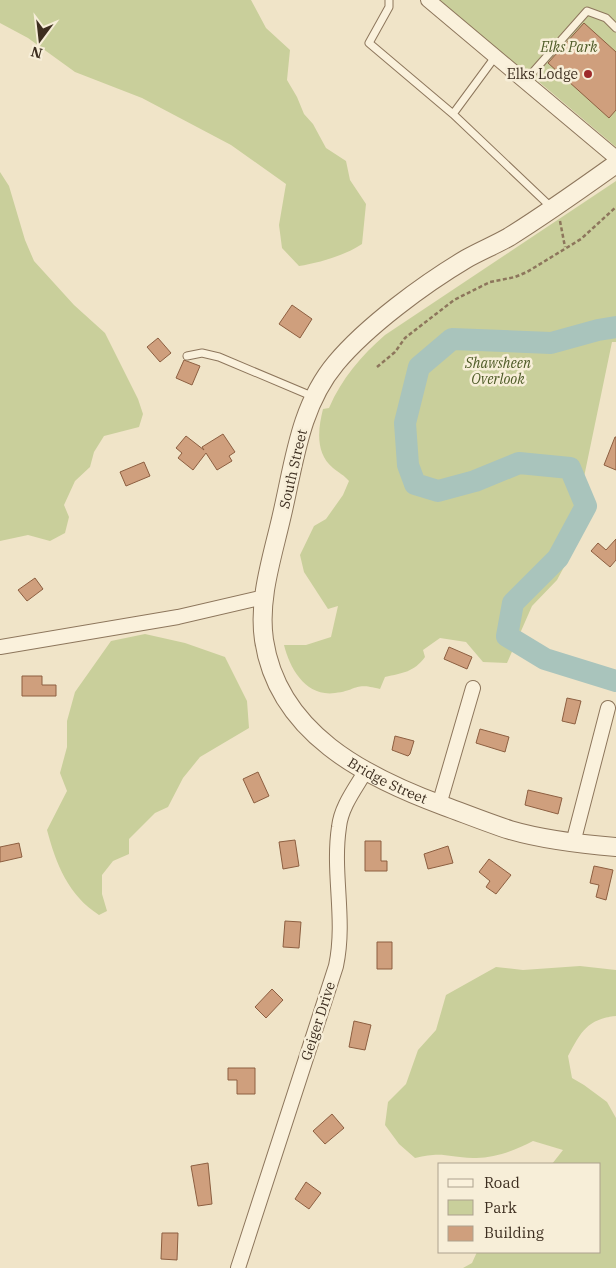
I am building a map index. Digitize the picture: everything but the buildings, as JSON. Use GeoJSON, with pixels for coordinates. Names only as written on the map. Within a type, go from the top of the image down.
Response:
{"type":"FeatureCollection","features":[{"type":"Feature","properties":{"kind":"street"},"geometry":{"type":"LineString","coordinates":[[428,0],[616,158]]}},
{"type":"Feature","properties":{"kind":"street","name":"South Street"},"geometry":{"type":"LineString","coordinates":[[264,597],[295,453],[320,385],[337,362],[374,324],[465,260],[506,238],[616,164]]}},
{"type":"Feature","properties":{"kind":"street"},"geometry":{"type":"LineString","coordinates":[[0,647],[178,617],[264,597]]}},
{"type":"Feature","properties":{"kind":"street","name":"Bridge Street"},"geometry":{"type":"LineString","coordinates":[[264,597],[262,620],[266,653],[287,704],[305,726],[332,750],[365,772],[396,788],[509,830],[573,843],[616,847]]}},
{"type":"Feature","properties":{"kind":"street"},"geometry":{"type":"LineString","coordinates":[[439,804],[473,688]]}},
{"type":"Feature","properties":{"kind":"street"},"geometry":{"type":"LineString","coordinates":[[573,843],[608,708]]}},
{"type":"Feature","properties":{"kind":"street","name":"Geiger Drive"},"geometry":{"type":"LineString","coordinates":[[238,1268],[336,966],[342,933],[338,871],[338,826],[346,806],[365,772]]}},
{"type":"Feature","properties":{"kind":"lane"},"geometry":{"type":"LineString","coordinates":[[389,0],[389,7],[369,43],[453,114],[552,208]]}},
{"type":"Feature","properties":{"kind":"lane"},"geometry":{"type":"LineString","coordinates":[[525,81],[587,11],[606,18],[616,28]]}},
{"type":"Feature","properties":{"kind":"lane"},"geometry":{"type":"LineString","coordinates":[[453,114],[495,57]]}},
{"type":"Feature","properties":{"kind":"lane"},"geometry":{"type":"LineString","coordinates":[[187,356],[202,353],[219,357],[314,398]]}},
{"type":"Feature","properties":{"kind":"path"},"geometry":{"type":"LineString","coordinates":[[378,367],[395,352],[405,338],[454,300],[490,282],[515,277],[527,272],[591,231],[616,207]]}},
{"type":"Feature","properties":{"kind":"path"},"geometry":{"type":"LineString","coordinates":[[552,208],[559,215],[565,247]]}},
{"type":"Feature","properties":{"kind":"green space"},"geometry":{"type":"Polygon","coordinates":[[[0,0],[251,0],[266,28],[290,50],[287,80],[304,114],[313,124],[326,148],[346,161],[350,180],[366,204],[362,244],[332,258],[299,266],[282,248],[279,225],[286,184],[231,145],[142,98],[75,72],[28,38],[0,23],[0,0]]]}},
{"type":"Feature","properties":{"kind":"green space","name":"Elks Park"},"geometry":{"type":"Polygon","coordinates":[[[431,0],[616,0],[616,147],[538,81],[532,87],[431,0]]]}},
{"type":"Feature","properties":{"kind":"green space"},"geometry":{"type":"Polygon","coordinates":[[[0,172],[9,186],[25,240],[34,261],[74,305],[105,333],[138,399],[143,414],[139,427],[104,436],[94,452],[90,467],[75,481],[64,505],[69,517],[65,533],[50,541],[28,535],[0,541],[0,172]]]}},
{"type":"Feature","properties":{"kind":"green space","name":"Shawsheen Overlook"},"geometry":{"type":"Polygon","coordinates":[[[616,181],[616,342],[612,342],[584,477],[586,526],[557,580],[532,606],[507,663],[483,662],[466,642],[440,638],[423,650],[425,657],[417,666],[403,673],[385,677],[380,689],[360,686],[335,693],[316,691],[301,680],[295,672],[284,645],[306,645],[331,637],[338,606],[328,609],[304,572],[300,555],[314,526],[326,519],[343,495],[349,481],[327,462],[323,455],[319,433],[323,409],[329,408],[353,368],[385,335],[616,181]]]}},
{"type":"Feature","properties":{"kind":"green space"},"geometry":{"type":"Polygon","coordinates":[[[145,634],[185,643],[225,657],[247,701],[249,728],[200,757],[183,778],[168,807],[155,813],[129,839],[129,854],[113,861],[102,875],[102,894],[107,911],[99,915],[88,907],[71,888],[59,867],[47,830],[67,791],[60,773],[67,747],[67,721],[75,692],[111,641],[145,634]]]}},
{"type":"Feature","properties":{"kind":"green space"},"geometry":{"type":"Polygon","coordinates":[[[580,966],[616,970],[616,1016],[598,1020],[586,1028],[568,1056],[572,1078],[607,1102],[616,1118],[616,1268],[463,1268],[472,1263],[477,1253],[601,1253],[601,1163],[553,1163],[563,1150],[533,1141],[512,1151],[489,1157],[473,1158],[439,1155],[415,1158],[399,1144],[385,1125],[388,1102],[406,1084],[418,1050],[436,1030],[446,995],[496,967],[523,970],[580,966]]]}},
{"type":"Feature","properties":{"kind":"waterway"},"geometry":{"type":"LineString","coordinates":[[616,327],[551,343],[452,339],[419,367],[405,423],[408,465],[415,484],[438,491],[475,481],[519,463],[570,468],[586,506],[558,558],[513,603],[507,636],[545,659],[616,681]]}},
{"type":"Feature","properties":{"kind":"place","name":"Elks Lodge"},"geometry":{"type":"Point","coordinates":[588,74]}}]}
